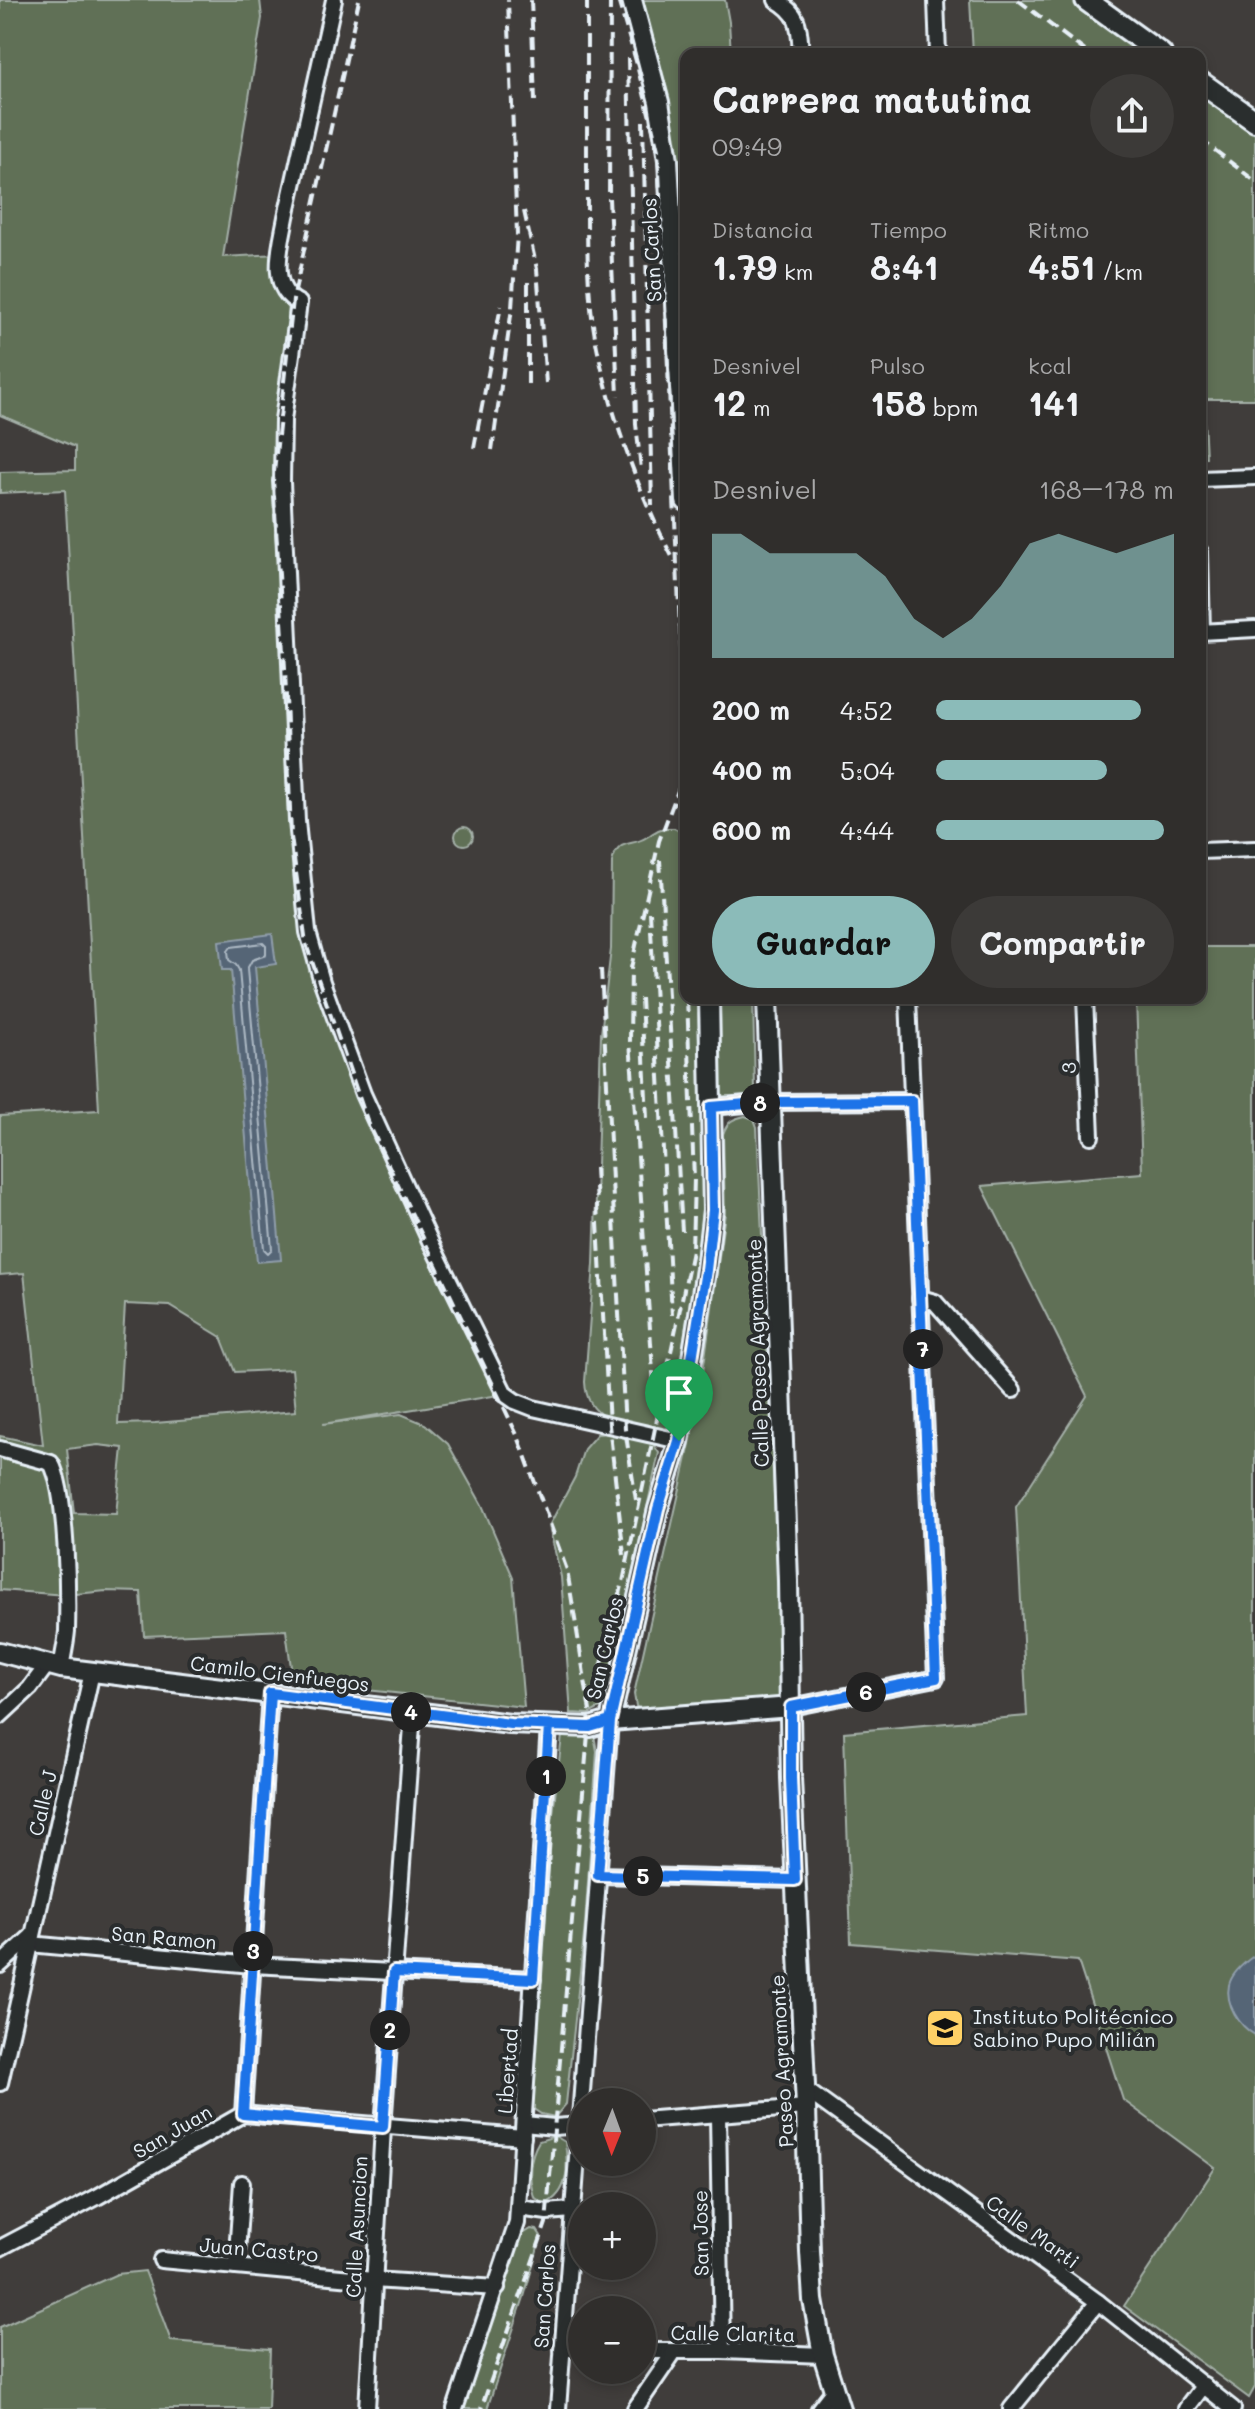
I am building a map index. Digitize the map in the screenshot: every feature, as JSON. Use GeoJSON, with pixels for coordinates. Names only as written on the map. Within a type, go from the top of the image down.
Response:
{"type":"FeatureCollection","features":[{"type":"Feature","properties":{"kind":"main road"},"geometry":{"type":"LineString","coordinates":[[1086,0],[1153,48]]}},
{"type":"Feature","properties":{"kind":"main road"},"geometry":{"type":"LineString","coordinates":[[1206,86],[1255,121]]}},
{"type":"Feature","properties":{"kind":"street"},"geometry":{"type":"LineString","coordinates":[[334,0],[279,254],[281,288],[289,298],[299,303],[283,420],[282,482],[297,821],[308,932],[322,982],[363,1094],[505,1394],[533,1408],[679,1441]]}},
{"type":"Feature","properties":{"kind":"street","name":"San Carlos"},"geometry":{"type":"LineString","coordinates":[[632,0],[659,102],[668,160],[680,373]]}},
{"type":"Feature","properties":{"kind":"street"},"geometry":{"type":"LineString","coordinates":[[776,0],[797,17],[800,48]]}},
{"type":"Feature","properties":{"kind":"street"},"geometry":{"type":"LineString","coordinates":[[936,0],[938,48]]}},
{"type":"Feature","properties":{"kind":"street"},"geometry":{"type":"LineString","coordinates":[[1206,479],[1255,477]]}},
{"type":"Feature","properties":{"kind":"street"},"geometry":{"type":"LineString","coordinates":[[1206,632],[1255,629]]}},
{"type":"Feature","properties":{"kind":"street"},"geometry":{"type":"LineString","coordinates":[[1206,851],[1255,849]]}},
{"type":"Feature","properties":{"kind":"street","name":"San Carlos"},"geometry":{"type":"LineString","coordinates":[[583,2088],[610,1721],[658,1509],[679,1441],[713,1210],[709,1004]]}},
{"type":"Feature","properties":{"kind":"street","name":"Calle Paseo Agramonte"},"geometry":{"type":"LineString","coordinates":[[767,1004],[791,1707]]}},
{"type":"Feature","properties":{"kind":"street"},"geometry":{"type":"LineString","coordinates":[[908,1004],[920,1298],[935,1302],[1013,1390]]}},
{"type":"Feature","properties":{"kind":"street","name":"3"},"geometry":{"type":"LineString","coordinates":[[1085,1004],[1091,1136]]}},
{"type":"Feature","properties":{"kind":"street"},"geometry":{"type":"LineString","coordinates":[[711,1107],[770,1102],[912,1101]]}},
{"type":"Feature","properties":{"kind":"street","name":"Camilo Cienfuegos"},"geometry":{"type":"LineString","coordinates":[[0,1652],[54,1667],[510,1724],[549,1726],[590,1727],[610,1721],[791,1707],[936,1678],[920,1298]]}},
{"type":"Feature","properties":{"kind":"street"},"geometry":{"type":"LineString","coordinates":[[0,1449],[51,1463],[56,1472],[63,1520],[67,1633],[54,1667],[0,1716]]}},
{"type":"Feature","properties":{"kind":"street","name":"Calle J"},"geometry":{"type":"LineString","coordinates":[[0,2083],[92,1672]]}},
{"type":"Feature","properties":{"kind":"street"},"geometry":{"type":"LineString","coordinates":[[243,2114],[270,1693]]}},
{"type":"Feature","properties":{"kind":"street","name":"Paseo Agramonte"},"geometry":{"type":"LineString","coordinates":[[791,1707],[791,1778],[813,2300],[823,2355],[840,2409]]}},
{"type":"Feature","properties":{"kind":"street","name":"Calle Asuncion"},"geometry":{"type":"LineString","coordinates":[[367,2409],[383,2127],[413,1712]]}},
{"type":"Feature","properties":{"kind":"street","name":"Libertad"},"geometry":{"type":"LineString","coordinates":[[455,2409],[517,2223],[549,1726]]}},
{"type":"Feature","properties":{"kind":"street"},"geometry":{"type":"LineString","coordinates":[[598,1875],[795,1880]]}},
{"type":"Feature","properties":{"kind":"street"},"geometry":{"type":"LineString","coordinates":[[0,1965],[31,1940]]}},
{"type":"Feature","properties":{"kind":"street","name":"San Ramon"},"geometry":{"type":"LineString","coordinates":[[31,1940],[252,1965],[533,1979]]}},
{"type":"Feature","properties":{"kind":"street"},"geometry":{"type":"LineString","coordinates":[[656,2119],[718,2115],[806,2099]]}},
{"type":"Feature","properties":{"kind":"street","name":"Calle Marti"},"geometry":{"type":"LineString","coordinates":[[806,2099],[1098,2302],[1233,2409]]}},
{"type":"Feature","properties":{"kind":"street","name":"San Juan"},"geometry":{"type":"LineString","coordinates":[[0,2248],[243,2114],[383,2127],[524,2130],[568,2126]]}},
{"type":"Feature","properties":{"kind":"street","name":"San Jose"},"geometry":{"type":"LineString","coordinates":[[718,2115],[722,2351]]}},
{"type":"Feature","properties":{"kind":"street"},"geometry":{"type":"LineString","coordinates":[[236,2267],[242,2183]]}},
{"type":"Feature","properties":{"kind":"street"},"geometry":{"type":"LineString","coordinates":[[519,2208],[547,2212],[568,2210]]}},
{"type":"Feature","properties":{"kind":"street","name":"Juan Castro"},"geometry":{"type":"LineString","coordinates":[[161,2260],[497,2288]]}},
{"type":"Feature","properties":{"kind":"street","name":"San Carlos"},"geometry":{"type":"LineString","coordinates":[[558,2409],[568,2266]]}},
{"type":"Feature","properties":{"kind":"street"},"geometry":{"type":"LineString","coordinates":[[1011,2409],[1098,2302]]}},
{"type":"Feature","properties":{"kind":"street"},"geometry":{"type":"LineString","coordinates":[[562,2349],[568,2349]]}},
{"type":"Feature","properties":{"kind":"street","name":"Calle Clarita"},"geometry":{"type":"LineString","coordinates":[[656,2351],[823,2355]]}},
{"type":"Feature","properties":{"kind":"street"},"geometry":{"type":"LineString","coordinates":[[635,2409],[674,2352]]}},
{"type":"Feature","properties":{"kind":"street"},"geometry":{"type":"LineString","coordinates":[[1186,2409],[1204,2385]]}},
{"type":"Feature","properties":{"kind":"street"},"geometry":{"type":"LineString","coordinates":[[819,2409],[833,2391]]}},
{"type":"Feature","properties":{"kind":"green space"},"geometry":{"type":"Polygon","coordinates":[[[0,0],[260,0],[262,18],[223,257],[279,254],[289,298],[283,420],[306,944],[367,1120],[505,1394],[323,1424],[401,1414],[425,1424],[448,1444],[482,1505],[513,1577],[524,1707],[293,1682],[286,1630],[144,1636],[141,1592],[66,1595],[0,1590],[0,1436],[43,1445],[24,1273],[0,1275],[0,1116],[99,1110],[65,490],[0,493],[0,472],[75,470],[75,447],[0,415],[0,0]],[[125,1304],[118,1424],[296,1411],[292,1369],[235,1372],[221,1337],[170,1306],[125,1304]],[[98,1445],[67,1449],[74,1513],[116,1514],[123,1448],[98,1445]]]}},
{"type":"Feature","properties":{"kind":"green space"},"geometry":{"type":"Polygon","coordinates":[[[632,0],[725,0],[731,48],[680,48],[680,387],[668,160],[632,0]]]}},
{"type":"Feature","properties":{"kind":"green space"},"geometry":{"type":"Polygon","coordinates":[[[970,0],[1094,0],[1160,48],[973,48],[970,0]]]}},
{"type":"Feature","properties":{"kind":"green space"},"geometry":{"type":"Polygon","coordinates":[[[1206,81],[1255,117],[1255,399],[1206,399],[1206,81]]]}},
{"type":"Feature","properties":{"kind":"green space"},"geometry":{"type":"Polygon","coordinates":[[[464,827],[473,836],[464,845],[455,836],[464,827]]]}},
{"type":"Feature","properties":{"kind":"green space"},"geometry":{"type":"Polygon","coordinates":[[[674,828],[680,831],[680,1004],[698,1004],[703,1197],[671,1423],[662,1430],[623,1424],[601,1415],[587,1396],[585,1382],[594,1264],[601,1034],[611,949],[612,862],[622,846],[657,831],[674,828]]]}},
{"type":"Feature","properties":{"kind":"green space"},"geometry":{"type":"Polygon","coordinates":[[[1206,947],[1255,947],[1255,2387],[1249,2398],[1124,2306],[1215,2168],[1123,2100],[1078,1961],[851,1943],[844,1732],[1027,1716],[1016,1507],[1087,1396],[982,1186],[1142,1173],[1136,1004],[1206,1004],[1206,947]]]}},
{"type":"Feature","properties":{"kind":"green space"},"geometry":{"type":"Polygon","coordinates":[[[719,1004],[753,1004],[755,1090],[753,1095],[732,1097],[723,1096],[720,1091],[719,1004]]]}},
{"type":"Feature","properties":{"kind":"green space"},"geometry":{"type":"Polygon","coordinates":[[[745,1116],[754,1119],[757,1127],[783,1689],[781,1697],[774,1700],[641,1711],[636,1706],[634,1694],[698,1408],[725,1213],[723,1134],[731,1121],[745,1116]]]}},
{"type":"Feature","properties":{"kind":"green space"},"geometry":{"type":"Polygon","coordinates":[[[611,1433],[653,1444],[659,1453],[606,1693],[600,1708],[589,1714],[571,1713],[561,1577],[549,1526],[575,1477],[584,1449],[597,1434],[611,1433]]]}},
{"type":"Feature","properties":{"kind":"green space"},"geometry":{"type":"Polygon","coordinates":[[[594,1735],[597,1751],[585,1925],[566,2104],[555,2117],[532,2108],[551,1831],[562,1736],[594,1735]]]}},
{"type":"Feature","properties":{"kind":"green space"},"geometry":{"type":"Polygon","coordinates":[[[555,2136],[565,2142],[566,2178],[559,2193],[545,2204],[534,2197],[531,2161],[539,2141],[555,2136]]]}},
{"type":"Feature","properties":{"kind":"green space"},"geometry":{"type":"Polygon","coordinates":[[[531,2229],[537,2230],[541,2236],[487,2409],[460,2409],[520,2236],[531,2229]]]}},
{"type":"Feature","properties":{"kind":"green space"},"geometry":{"type":"Polygon","coordinates":[[[145,2271],[171,2341],[270,2349],[268,2409],[0,2409],[0,2327],[117,2274],[145,2271]]]}},
{"type":"Feature","properties":{"kind":"water"},"geometry":{"type":"Polygon","coordinates":[[[272,934],[276,964],[255,967],[281,1260],[257,1262],[231,970],[222,970],[219,941],[272,934]]]}},
{"type":"Feature","properties":{"kind":"water"},"geometry":{"type":"Polygon","coordinates":[[[1255,1955],[1255,2035],[1234,2014],[1228,1992],[1236,1972],[1255,1955]]]}},
{"type":"Feature","properties":{"kind":"railway"},"geometry":{"type":"LineString","coordinates":[[359,0],[293,300],[273,481],[285,668],[291,837],[306,944],[367,1120],[519,1439],[567,1570],[590,1711],[546,2223],[481,2409]]}},
{"type":"Feature","properties":{"kind":"railway"},"geometry":{"type":"LineString","coordinates":[[492,450],[512,308],[517,234],[508,0]]}},
{"type":"Feature","properties":{"kind":"railway"},"geometry":{"type":"LineString","coordinates":[[531,0],[535,101]]}},
{"type":"Feature","properties":{"kind":"railway"},"geometry":{"type":"LineString","coordinates":[[587,0],[587,246],[594,331],[629,460],[675,562]]}},
{"type":"Feature","properties":{"kind":"railway"},"geometry":{"type":"LineString","coordinates":[[610,0],[609,198],[618,396]]}},
{"type":"Feature","properties":{"kind":"railway"},"geometry":{"type":"LineString","coordinates":[[618,0],[658,150],[680,629]]}},
{"type":"Feature","properties":{"kind":"railway"},"geometry":{"type":"LineString","coordinates":[[1018,0],[1081,48]]}},
{"type":"Feature","properties":{"kind":"railway"},"geometry":{"type":"LineString","coordinates":[[628,58],[636,424],[641,469]]}},
{"type":"Feature","properties":{"kind":"railway"},"geometry":{"type":"LineString","coordinates":[[643,121],[652,505]]}},
{"type":"Feature","properties":{"kind":"railway"},"geometry":{"type":"LineString","coordinates":[[1206,144],[1255,181]]}},
{"type":"Feature","properties":{"kind":"railway"},"geometry":{"type":"LineString","coordinates":[[524,211],[537,269],[546,383]]}},
{"type":"Feature","properties":{"kind":"railway"},"geometry":{"type":"LineString","coordinates":[[528,280],[528,384]]}},
{"type":"Feature","properties":{"kind":"railway"},"geometry":{"type":"LineString","coordinates":[[474,448],[501,306]]}},
{"type":"Feature","properties":{"kind":"railway"},"geometry":{"type":"LineString","coordinates":[[655,1401],[630,1041],[631,968],[659,841],[679,788]]}},
{"type":"Feature","properties":{"kind":"railway"},"geometry":{"type":"LineString","coordinates":[[660,860],[682,1231]]}},
{"type":"Feature","properties":{"kind":"railway"},"geometry":{"type":"LineString","coordinates":[[650,912],[672,1315]]}},
{"type":"Feature","properties":{"kind":"railway"},"geometry":{"type":"LineString","coordinates":[[601,969],[625,1429],[636,1500]]}},
{"type":"Feature","properties":{"kind":"railway"},"geometry":{"type":"LineString","coordinates":[[641,998],[647,1118]]}},
{"type":"Feature","properties":{"kind":"railway"},"geometry":{"type":"LineString","coordinates":[[592,1703],[623,1582],[692,1251],[694,1179],[687,1004]]}},
{"type":"Feature","properties":{"kind":"railway"},"geometry":{"type":"LineString","coordinates":[[595,1168],[609,1425],[624,1555]]}},
{"type":"Feature","properties":{"kind":"place","name":"Instituto Politécnico Sabino Pupo Milián"},"geometry":{"type":"Point","coordinates":[945,2028]}},
{"type":"Feature","properties":{"kind":"route"},"geometry":{"type":"LineString","coordinates":[[679,1441],[658,1509],[610,1721],[590,1727],[549,1726],[533,1979],[394,1972],[383,2127],[243,2114],[270,1693],[510,1724],[590,1727],[610,1721],[598,1875],[795,1880],[791,1707],[936,1678],[912,1101],[770,1102],[711,1107],[713,1210],[679,1441]]}}]}
